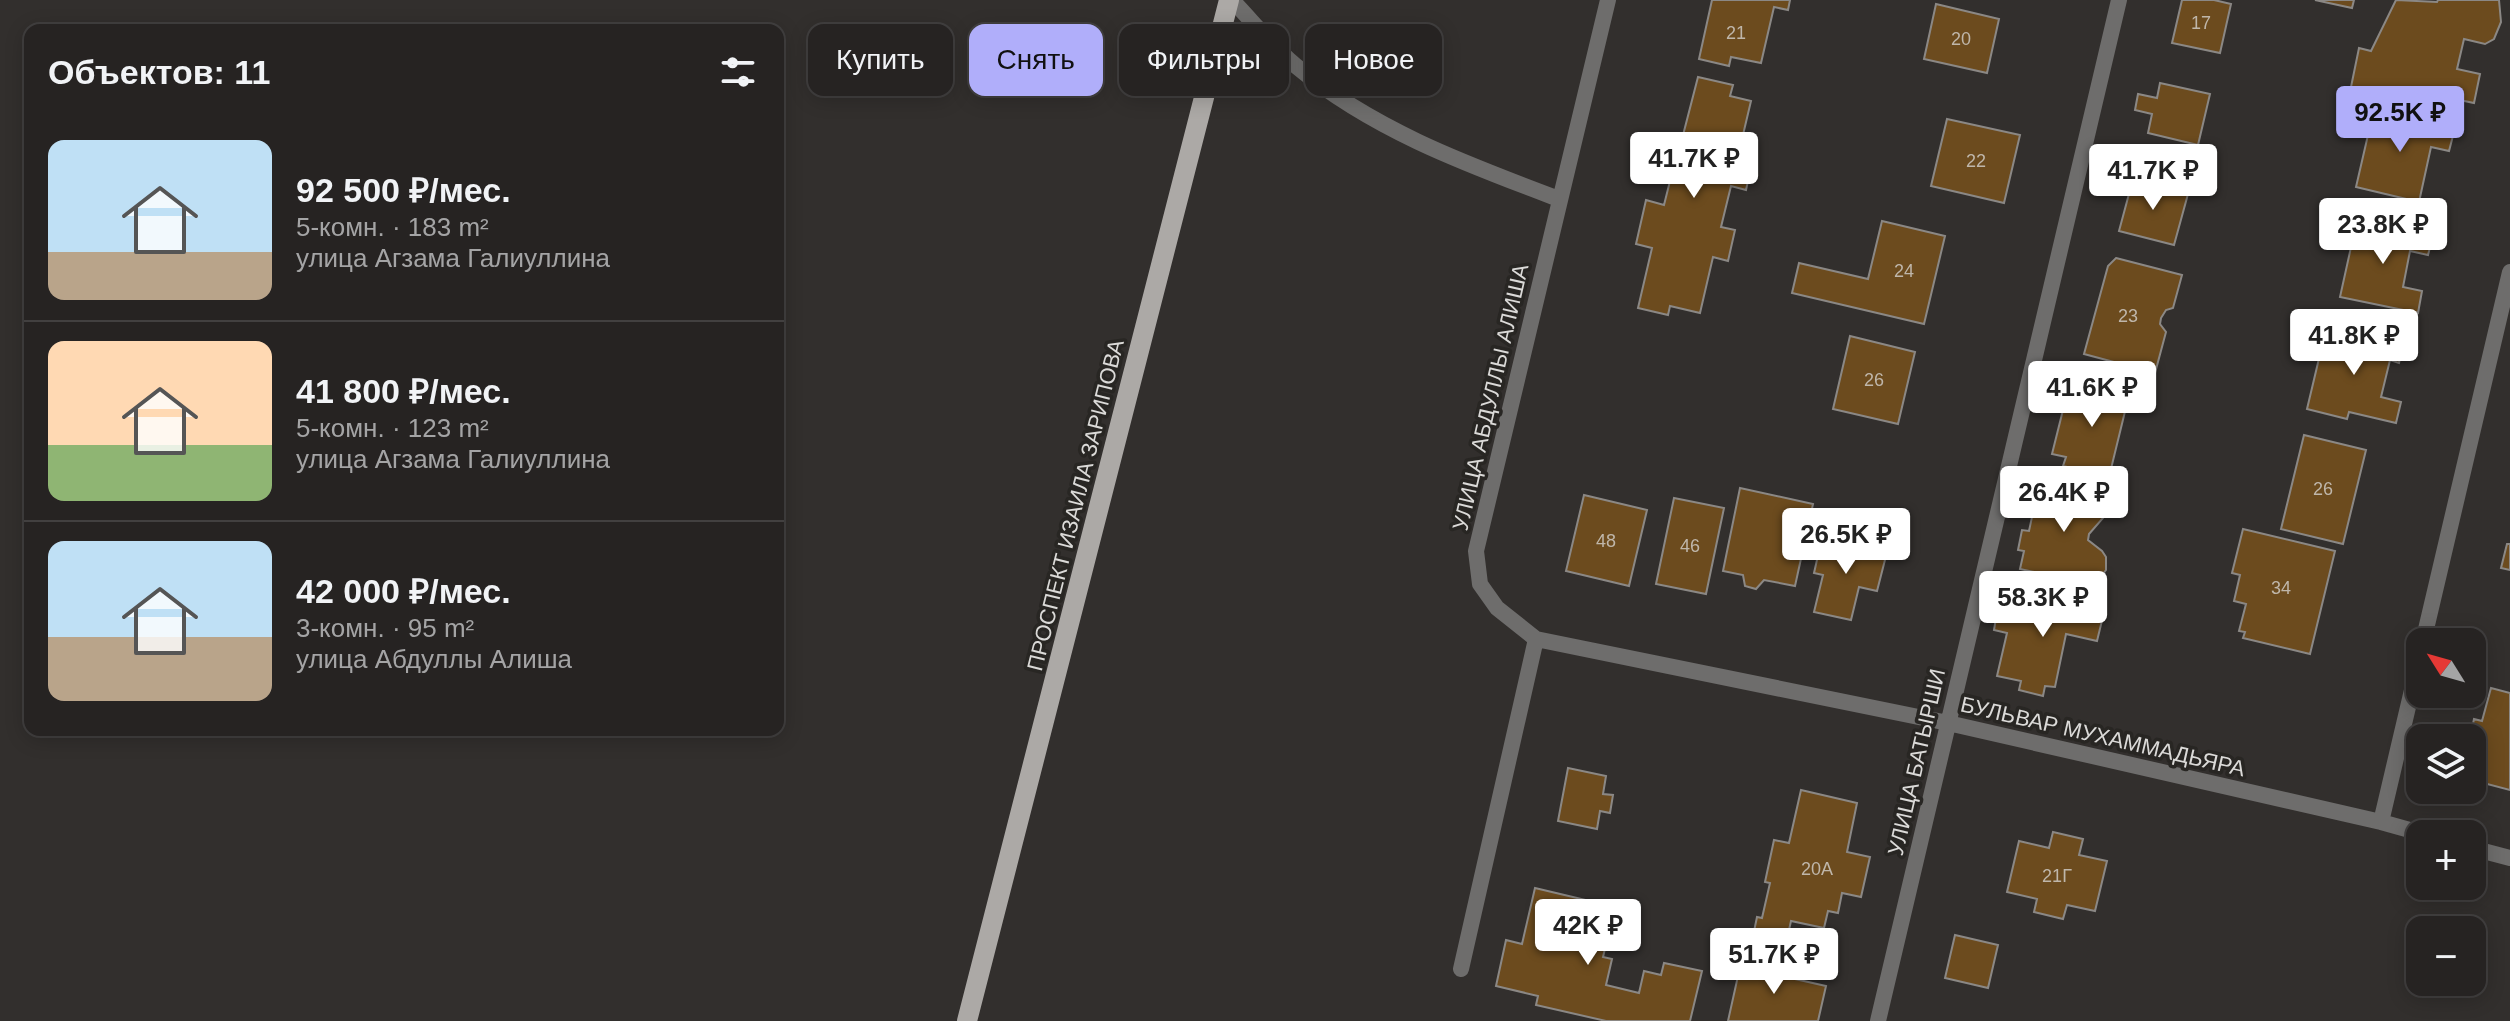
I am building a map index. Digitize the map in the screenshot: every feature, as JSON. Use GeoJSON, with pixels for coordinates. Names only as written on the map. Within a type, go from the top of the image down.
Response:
{"type":"FeatureCollection","features":[{"type":"Feature","properties":{"kind":"main road","name":"ПРОСПЕКТ ИЗАИЛА ЗАРИПОВА"},"geometry":{"type":"LineString","coordinates":[[967,1021],[1230,0]]}},
{"type":"Feature","properties":{"kind":"street"},"geometry":{"type":"LineString","coordinates":[[1230,0],[1295,66],[1370,118],[1451,158],[1559,199]]}},
{"type":"Feature","properties":{"kind":"street","name":"УЛИЦА АБДУЛЛЫ АЛИША"},"geometry":{"type":"LineString","coordinates":[[1536,639],[1497,608],[1480,584],[1476,551],[1608,0]]}},
{"type":"Feature","properties":{"kind":"street","name":"УЛИЦА БАТЫРШИ"},"geometry":{"type":"LineString","coordinates":[[1878,1021],[2119,0]]}},
{"type":"Feature","properties":{"kind":"street"},"geometry":{"type":"LineString","coordinates":[[2426,628],[2510,272]]}},
{"type":"Feature","properties":{"kind":"street"},"geometry":{"type":"LineString","coordinates":[[1461,969],[1536,639]]}},
{"type":"Feature","properties":{"kind":"street","name":"БУЛЬВАР МУХАММАДЬЯРА"},"geometry":{"type":"LineString","coordinates":[[1536,639],[1948,723],[2406,829]]}},
{"type":"Feature","properties":{"kind":"street"},"geometry":{"type":"LineString","coordinates":[[2381,822],[2408,708]]}},
{"type":"Feature","properties":{"kind":"street"},"geometry":{"type":"LineString","coordinates":[[2486,852],[2510,858]]}},
{"type":"Feature","properties":{"kind":"building"},"geometry":{"type":"Polygon","coordinates":[[[1712,0],[1790,0],[1788,10],[1774,7],[1761,63],[1731,57],[1729,66],[1699,59],[1712,0]]]}},
{"type":"Feature","properties":{"kind":"building"},"geometry":{"type":"Polygon","coordinates":[[[2182,0],[2214,0],[2231,4],[2220,53],[2172,43],[2182,0]]]}},
{"type":"Feature","properties":{"kind":"building"},"geometry":{"type":"Polygon","coordinates":[[[2315,0],[2354,0],[2352,8],[2315,0]]]}},
{"type":"Feature","properties":{"kind":"building"},"geometry":{"type":"Polygon","coordinates":[[[2396,0],[2499,0],[2501,22],[2494,39],[2485,44],[2464,39],[2457,69],[2480,74],[2474,103],[2445,97],[2443,106],[2351,87],[2359,48],[2371,51],[2396,0]]]}},
{"type":"Feature","properties":{"kind":"building"},"geometry":{"type":"Polygon","coordinates":[[[1936,4],[1999,19],[1987,73],[1924,59],[1936,4]]]}},
{"type":"Feature","properties":{"kind":"building"},"geometry":{"type":"Polygon","coordinates":[[[1698,77],[1733,85],[1730,96],[1751,101],[1738,156],[1753,159],[1746,190],[1731,186],[1721,227],[1735,230],[1728,261],[1713,257],[1700,313],[1670,306],[1668,315],[1638,308],[1652,248],[1636,244],[1646,200],[1664,205],[1671,177],[1653,172],[1662,135],[1682,139],[1698,77]]]}},
{"type":"Feature","properties":{"kind":"building"},"geometry":{"type":"Polygon","coordinates":[[[2160,83],[2210,94],[2198,145],[2148,133],[2152,114],[2135,110],[2138,94],[2157,98],[2160,83]]]}},
{"type":"Feature","properties":{"kind":"building"},"geometry":{"type":"Polygon","coordinates":[[[2374,109],[2455,128],[2449,151],[2431,147],[2419,202],[2356,187],[2374,109]]]}},
{"type":"Feature","properties":{"kind":"building"},"geometry":{"type":"Polygon","coordinates":[[[1947,119],[2020,135],[2004,203],[1931,186],[1947,119]]]}},
{"type":"Feature","properties":{"kind":"building"},"geometry":{"type":"Polygon","coordinates":[[[2133,179],[2188,194],[2174,245],[2119,231],[2133,179]]]}},
{"type":"Feature","properties":{"kind":"building"},"geometry":{"type":"Polygon","coordinates":[[[2357,220],[2433,236],[2428,255],[2410,251],[2403,287],[2422,291],[2418,313],[2340,297],[2357,220]]]}},
{"type":"Feature","properties":{"kind":"building"},"geometry":{"type":"Polygon","coordinates":[[[1882,221],[1945,236],[1924,324],[1792,293],[1799,263],[1868,279],[1882,221]]]}},
{"type":"Feature","properties":{"kind":"building"},"geometry":{"type":"Polygon","coordinates":[[[2116,258],[2182,275],[2173,308],[2166,310],[2161,318],[2160,324],[2166,332],[2155,373],[2084,354],[2108,266],[2116,258]]]}},
{"type":"Feature","properties":{"kind":"building"},"geometry":{"type":"Polygon","coordinates":[[[2326,329],[2403,346],[2399,363],[2390,360],[2381,397],[2401,402],[2396,423],[2349,412],[2347,419],[2307,409],[2326,329]]]}},
{"type":"Feature","properties":{"kind":"building"},"geometry":{"type":"Polygon","coordinates":[[[1850,336],[1915,352],[1898,424],[1833,409],[1850,336]]]}},
{"type":"Feature","properties":{"kind":"building"},"geometry":{"type":"Polygon","coordinates":[[[2084,380],[2130,391],[2109,477],[2063,466],[2066,457],[2052,454],[2065,402],[2078,405],[2084,380]]]}},
{"type":"Feature","properties":{"kind":"building"},"geometry":{"type":"Polygon","coordinates":[[[2304,435],[2366,450],[2343,544],[2281,529],[2304,435]]]}},
{"type":"Feature","properties":{"kind":"building"},"geometry":{"type":"Polygon","coordinates":[[[2040,480],[2099,492],[2104,496],[2107,510],[2088,540],[2106,557],[2106,570],[2098,580],[2085,583],[2020,569],[2024,551],[2018,550],[2022,530],[2029,531],[2040,480]]]}},
{"type":"Feature","properties":{"kind":"building"},"geometry":{"type":"Polygon","coordinates":[[[1740,488],[1813,504],[1795,586],[1764,580],[1756,589],[1745,586],[1743,575],[1723,571],[1740,488]]]}},
{"type":"Feature","properties":{"kind":"building"},"geometry":{"type":"Polygon","coordinates":[[[1584,495],[1647,510],[1629,586],[1566,571],[1584,495]]]}},
{"type":"Feature","properties":{"kind":"building"},"geometry":{"type":"Polygon","coordinates":[[[1674,498],[1724,508],[1706,594],[1656,584],[1674,498]]]}},
{"type":"Feature","properties":{"kind":"building"},"geometry":{"type":"Polygon","coordinates":[[[2243,529],[2335,551],[2310,654],[2243,638],[2245,632],[2239,631],[2246,604],[2234,601],[2240,575],[2232,573],[2243,529]]]}},
{"type":"Feature","properties":{"kind":"building"},"geometry":{"type":"Polygon","coordinates":[[[1822,538],[1887,552],[1877,591],[1859,587],[1851,620],[1814,612],[1823,575],[1814,573],[1822,538]]]}},
{"type":"Feature","properties":{"kind":"building"},"geometry":{"type":"Polygon","coordinates":[[[2507,544],[2510,544],[2510,570],[2501,568],[2507,544]]]}},
{"type":"Feature","properties":{"kind":"building"},"geometry":{"type":"Polygon","coordinates":[[[2030,592],[2105,608],[2097,641],[2066,634],[2055,687],[2045,686],[2043,696],[2019,690],[2021,681],[1997,676],[2007,633],[1994,630],[1997,612],[2024,618],[2030,592]]]}},
{"type":"Feature","properties":{"kind":"building"},"geometry":{"type":"Polygon","coordinates":[[[2491,688],[2510,693],[2510,790],[2486,784],[2486,724],[2473,724],[2474,719],[2482,721],[2491,688]]]}},
{"type":"Feature","properties":{"kind":"building"},"geometry":{"type":"Polygon","coordinates":[[[1568,768],[1606,776],[1603,794],[1613,795],[1610,813],[1600,811],[1597,829],[1558,821],[1568,768]]]}},
{"type":"Feature","properties":{"kind":"building"},"geometry":{"type":"Polygon","coordinates":[[[1801,790],[1857,803],[1847,852],[1870,857],[1861,897],[1842,893],[1838,913],[1828,911],[1824,928],[1791,921],[1785,948],[1752,941],[1757,917],[1762,918],[1770,883],[1765,882],[1774,840],[1789,843],[1801,790]]]}},
{"type":"Feature","properties":{"kind":"building"},"geometry":{"type":"Polygon","coordinates":[[[2053,832],[2083,839],[2079,855],[2107,861],[2095,911],[2067,905],[2063,919],[2034,912],[2037,899],[2007,892],[2019,841],[2049,848],[2053,832]]]}},
{"type":"Feature","properties":{"kind":"building"},"geometry":{"type":"Polygon","coordinates":[[[1535,888],[1615,907],[1603,957],[1612,959],[1606,985],[1639,993],[1644,971],[1661,975],[1664,963],[1702,971],[1690,1021],[1606,1021],[1536,1005],[1538,996],[1496,986],[1506,940],[1522,944],[1535,888]]]}},
{"type":"Feature","properties":{"kind":"building"},"geometry":{"type":"Polygon","coordinates":[[[1955,935],[1998,945],[1988,988],[1945,978],[1955,935]]]}},
{"type":"Feature","properties":{"kind":"building"},"geometry":{"type":"Polygon","coordinates":[[[1742,958],[1775,966],[1773,974],[1826,986],[1818,1021],[1728,1021],[1742,958]]]}}]}
